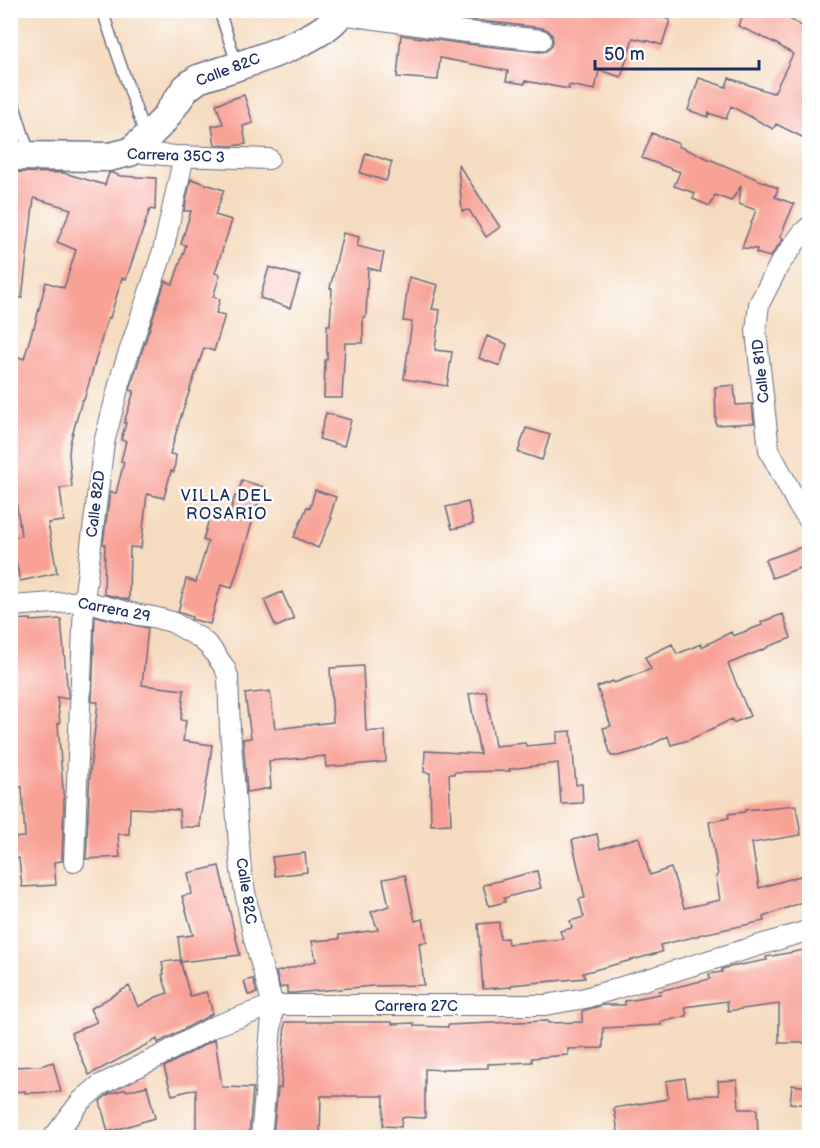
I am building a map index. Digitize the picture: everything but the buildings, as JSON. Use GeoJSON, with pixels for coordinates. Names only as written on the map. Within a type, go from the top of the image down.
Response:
{"type":"FeatureCollection","features":[{"type":"Feature","properties":{"kind":"street","name":"Calle 82C"},"geometry":{"type":"LineString","coordinates":[[138,145],[163,121],[186,88],[198,79],[311,38],[330,26],[342,12]]}},
{"type":"Feature","properties":{"kind":"street"},"geometry":{"type":"LineString","coordinates":[[342,12],[459,31],[541,40]]}},
{"type":"Feature","properties":{"kind":"street","name":"Carrera 35C 3"},"geometry":{"type":"LineString","coordinates":[[20,157],[109,157],[138,145],[184,156],[269,159]]}},
{"type":"Feature","properties":{"kind":"street","name":"Calle 82D"},"geometry":{"type":"LineString","coordinates":[[74,862],[84,601],[104,443],[122,373],[163,250],[184,156]]}},
{"type":"Feature","properties":{"kind":"street","name":"Calle 81D"},"geometry":{"type":"LineString","coordinates":[[810,226],[803,232],[780,265],[759,304],[756,331],[769,450],[798,505],[810,521]]}},
{"type":"Feature","properties":{"kind":"street","name":"Carrera 29"},"geometry":{"type":"LineString","coordinates":[[10,606],[84,601],[172,622],[200,638],[210,647]]}},
{"type":"Feature","properties":{"kind":"street","name":"Calle 82C"},"geometry":{"type":"LineString","coordinates":[[210,647],[225,668],[228,677],[240,871],[254,939],[273,1005],[261,1137]]}},
{"type":"Feature","properties":{"kind":"street","name":"Carrera 27C"},"geometry":{"type":"LineString","coordinates":[[53,1137],[81,1101],[100,1086],[215,1026],[273,1005],[545,1005],[585,998],[810,930]]}},
{"type":"Feature","properties":{"kind":"lane"},"geometry":{"type":"LineString","coordinates":[[102,10],[138,145]]}},
{"type":"Feature","properties":{"kind":"lane"},"geometry":{"type":"LineString","coordinates":[[219,10],[237,66]]}},
{"type":"Feature","properties":{"kind":"lane"},"geometry":{"type":"LineString","coordinates":[[10,92],[20,157]]}},
{"type":"Feature","properties":{"kind":"district","name":"VILLA DEL ROSARIO"},"geometry":{"type":"Point","coordinates":[227,505]}}]}
